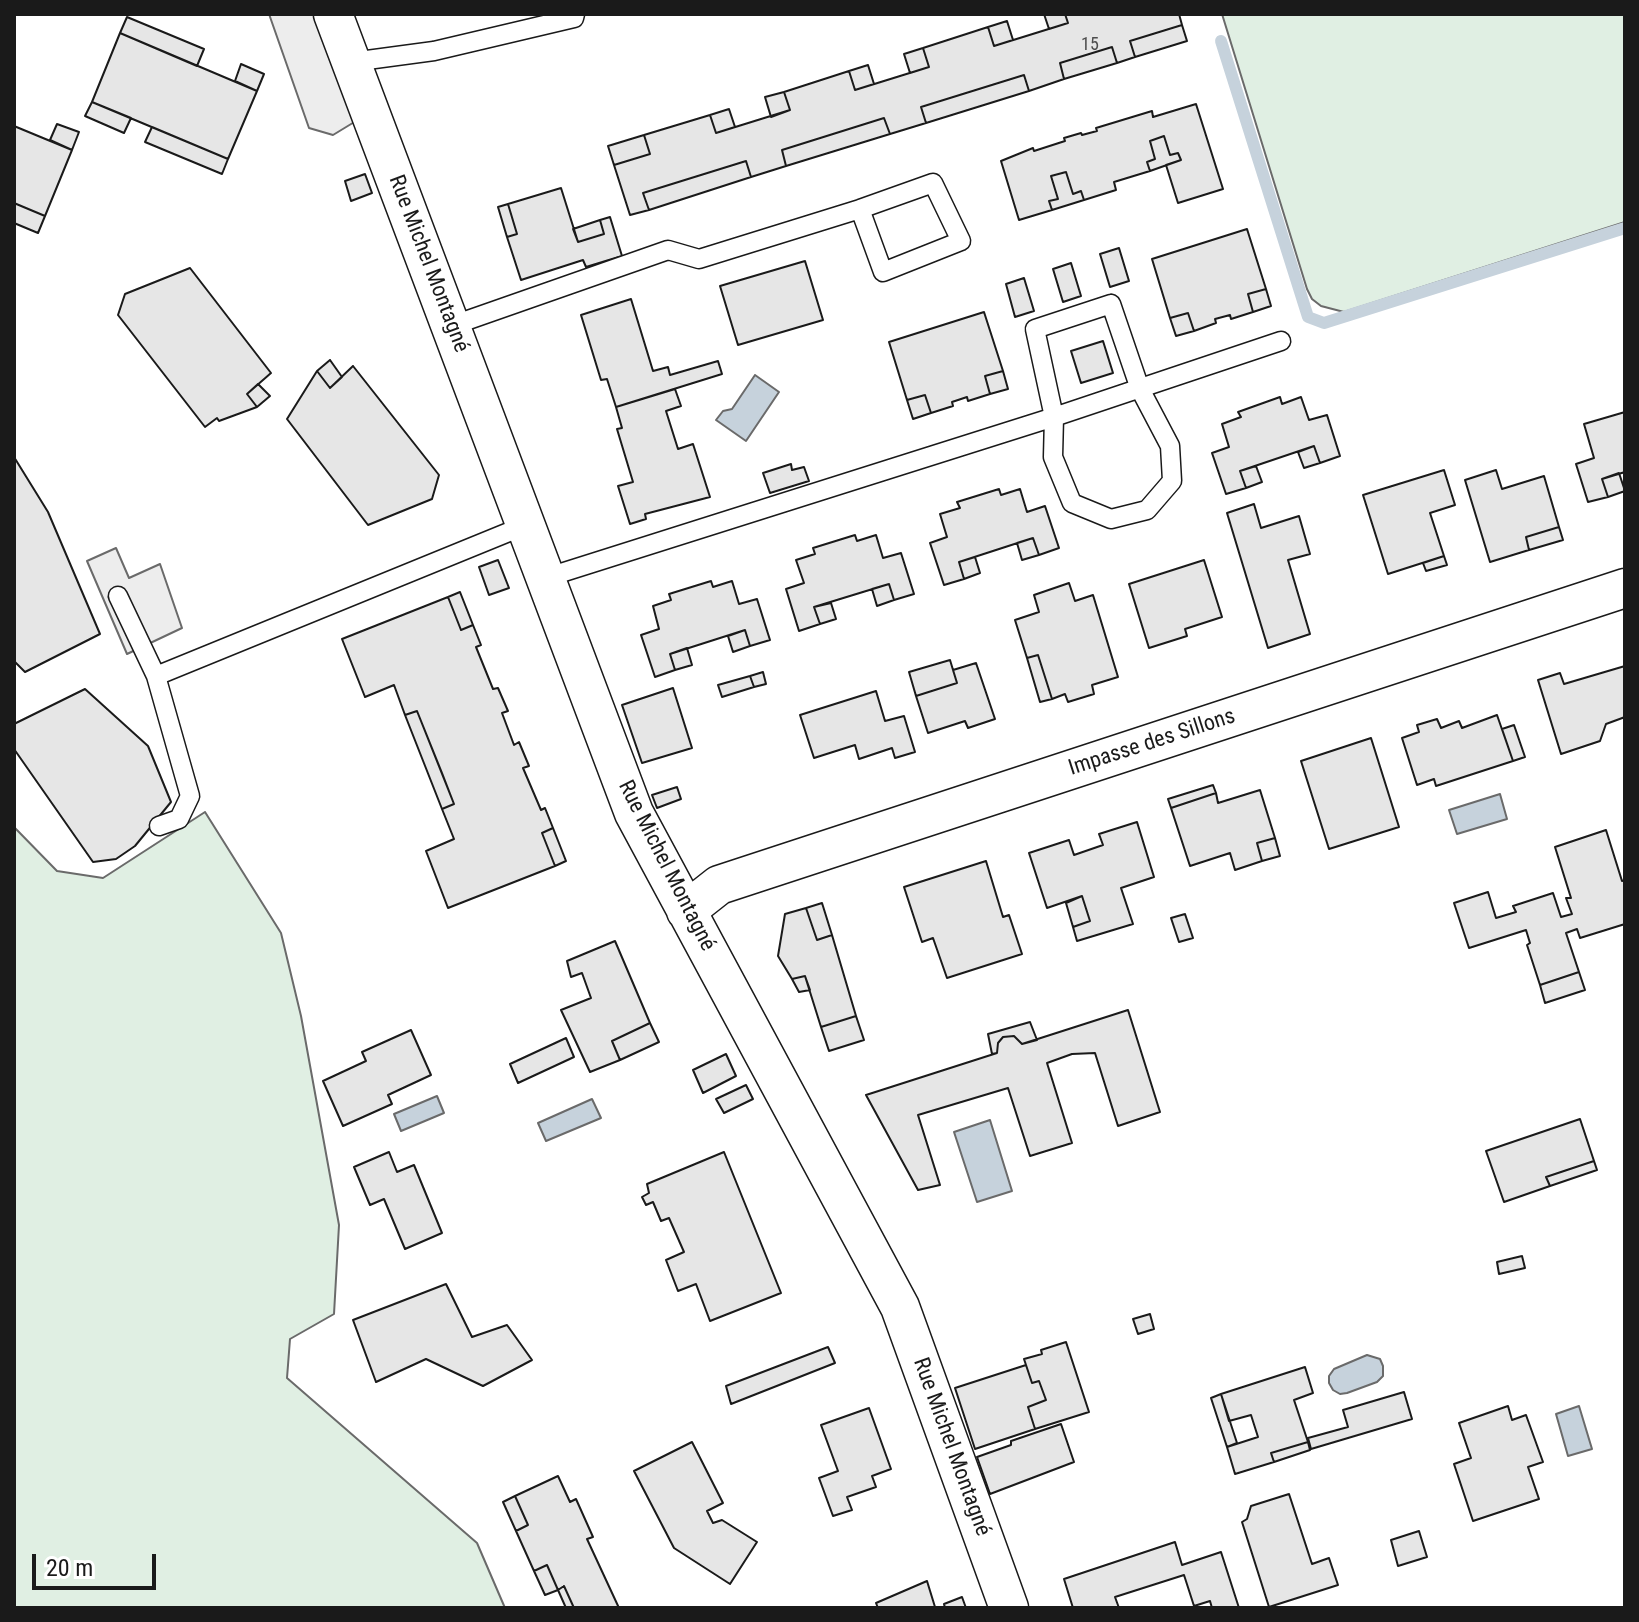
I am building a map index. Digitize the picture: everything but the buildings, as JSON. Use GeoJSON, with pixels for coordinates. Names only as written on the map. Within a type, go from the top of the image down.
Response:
{"type":"FeatureCollection","features":[{"type":"Feature","properties":{"kind":"street","name":"Rue Michel Montagné"},"geometry":{"type":"LineString","coordinates":[[333,14],[634,813],[900,1307],[1009,1608]]}},
{"type":"Feature","properties":{"kind":"street","name":"Impasse des Sillons"},"geometry":{"type":"LineString","coordinates":[[686,911],[719,885],[1625,588]]}},
{"type":"Feature","properties":{"kind":"lane"},"geometry":{"type":"LineString","coordinates":[[352,62],[434,51],[574,18],[575,14]]}},
{"type":"Feature","properties":{"kind":"lane"},"geometry":{"type":"LineString","coordinates":[[451,326],[668,250],[699,259],[933,183],[961,241],[883,272],[860,209]]}},
{"type":"Feature","properties":{"kind":"lane"},"geometry":{"type":"LineString","coordinates":[[1111,304],[1140,389],[1170,446],[1172,481],[1147,510],[1111,519],[1072,503],[1053,457],[1054,417],[1035,329],[1111,304]]}},
{"type":"Feature","properties":{"kind":"lane"},"geometry":{"type":"LineString","coordinates":[[545,578],[1054,417],[1281,341]]}},
{"type":"Feature","properties":{"kind":"lane"},"geometry":{"type":"LineString","coordinates":[[156,676],[526,525]]}},
{"type":"Feature","properties":{"kind":"lane"},"geometry":{"type":"LineString","coordinates":[[118,596],[156,676],[190,796],[179,819],[159,826]]}},
{"type":"Feature","properties":{"kind":"green space"},"geometry":{"type":"Polygon","coordinates":[[[1222,14],[1625,14],[1625,222],[1344,312],[1321,306],[1312,299],[1307,289],[1222,14]]]}},
{"type":"Feature","properties":{"kind":"green space"},"geometry":{"type":"Polygon","coordinates":[[[205,812],[281,933],[301,1016],[339,1225],[334,1314],[290,1339],[287,1378],[477,1543],[505,1608],[14,1608],[14,827],[57,871],[103,878],[205,812]]]}},
{"type":"Feature","properties":{"kind":"shaded area"},"geometry":{"type":"Polygon","coordinates":[[[269,14],[317,14],[356,121],[333,135],[309,128],[269,14]]]}},
{"type":"Feature","properties":{"kind":"shaded area"},"geometry":{"type":"Polygon","coordinates":[[[755,375],[779,392],[746,441],[716,420],[723,411],[732,409],[755,375]]]}},
{"type":"Feature","properties":{"kind":"shaded area"},"geometry":{"type":"Polygon","coordinates":[[[116,548],[129,578],[160,564],[182,628],[127,654],[87,561],[116,548]]]}},
{"type":"Feature","properties":{"kind":"shaded area"},"geometry":{"type":"Polygon","coordinates":[[[1500,794],[1507,819],[1457,834],[1449,810],[1500,794]]]}},
{"type":"Feature","properties":{"kind":"shaded area"},"geometry":{"type":"Polygon","coordinates":[[[437,1096],[444,1113],[401,1131],[394,1114],[437,1096]]]}},
{"type":"Feature","properties":{"kind":"shaded area"},"geometry":{"type":"Polygon","coordinates":[[[592,1099],[601,1118],[546,1141],[538,1123],[592,1099]]]}},
{"type":"Feature","properties":{"kind":"shaded area"},"geometry":{"type":"Polygon","coordinates":[[[990,1120],[1012,1191],[977,1202],[954,1132],[990,1120]]]}},
{"type":"Feature","properties":{"kind":"shaded area"},"geometry":{"type":"Polygon","coordinates":[[[1367,1355],[1380,1359],[1383,1376],[1377,1382],[1347,1393],[1340,1394],[1333,1390],[1329,1376],[1334,1369],[1367,1355]]]}},
{"type":"Feature","properties":{"kind":"shaded area"},"geometry":{"type":"Polygon","coordinates":[[[1579,1406],[1592,1449],[1568,1456],[1556,1414],[1579,1406]]]}},
{"type":"Feature","properties":{"kind":"waterway"},"geometry":{"type":"LineString","coordinates":[[1221,41],[1308,317],[1324,323],[1625,228]]}}]}
